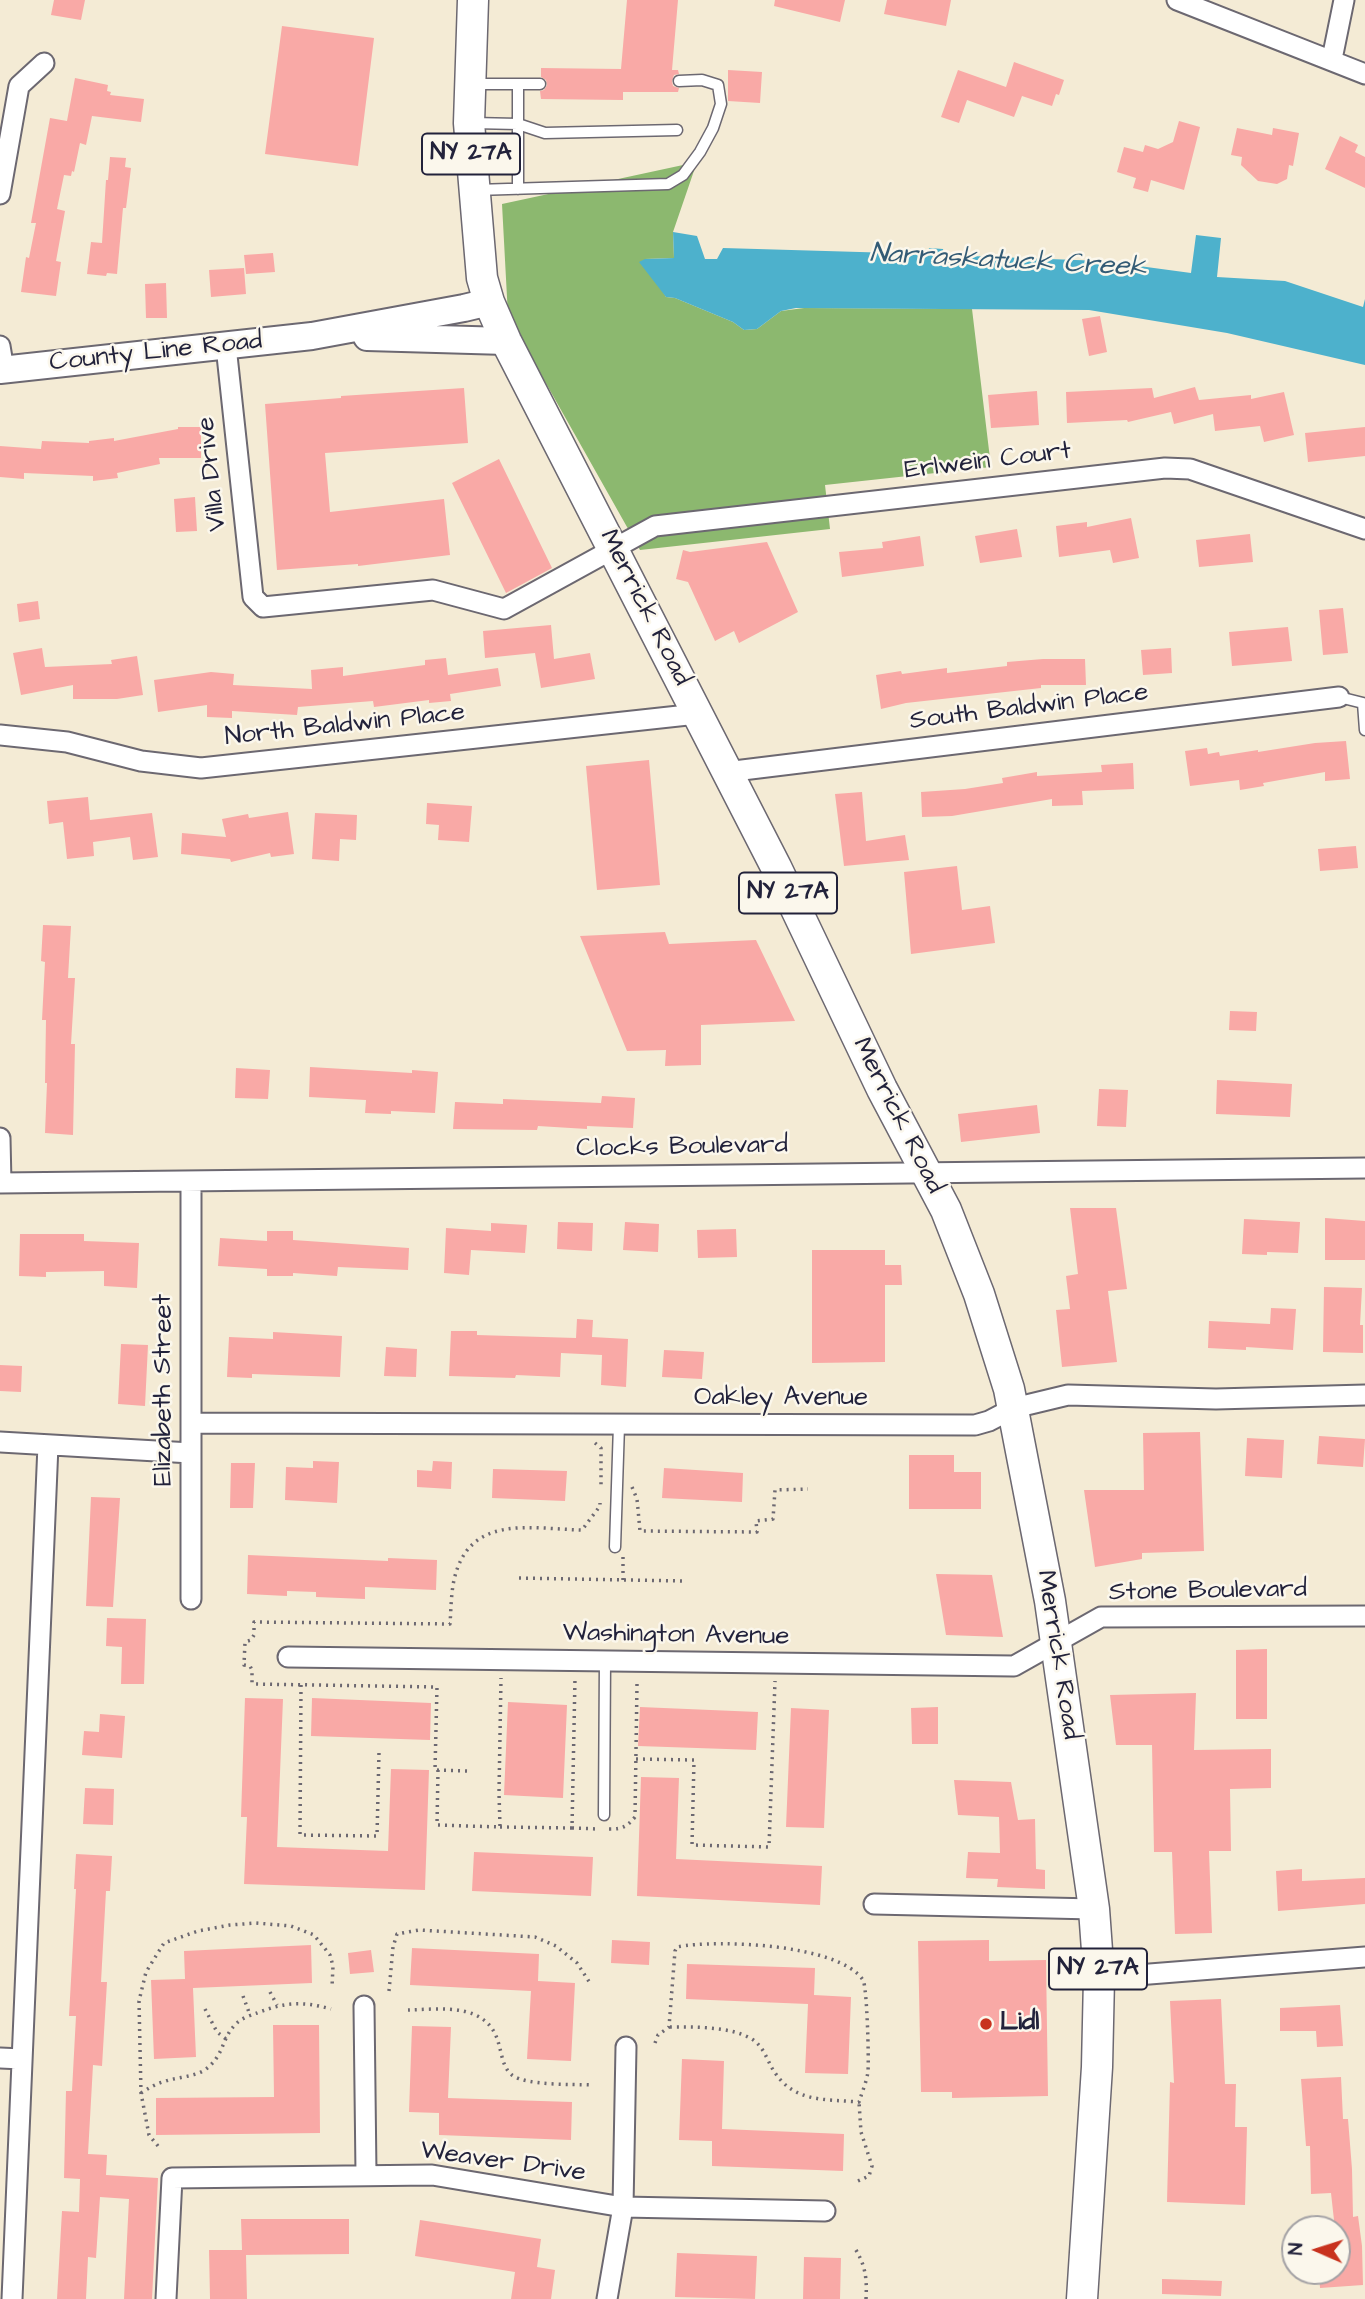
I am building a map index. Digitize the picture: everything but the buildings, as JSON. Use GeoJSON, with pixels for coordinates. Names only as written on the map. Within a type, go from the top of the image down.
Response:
{"type":"FeatureCollection","features":[{"type":"Feature","properties":{"kind":"main road","name":"Merrick Road"},"geometry":{"type":"LineString","coordinates":[[473,0],[469,123],[482,278],[489,302],[506,341],[781,878],[882,1089],[946,1210],[979,1294],[1014,1408],[1057,1642],[1094,1909],[1099,1978],[1096,2081],[1082,2299]]}},
{"type":"Feature","properties":{"kind":"main road","name":"County Line Road"},"geometry":{"type":"LineString","coordinates":[[1,362],[226,346],[312,336],[489,302]]}},
{"type":"Feature","properties":{"kind":"main road","name":"County Line Road"},"geometry":{"type":"LineString","coordinates":[[312,336],[506,341]]}},
{"type":"Feature","properties":{"kind":"street"},"geometry":{"type":"LineString","coordinates":[[1177,0],[1365,74]]}},
{"type":"Feature","properties":{"kind":"street"},"geometry":{"type":"LineString","coordinates":[[1332,59],[1344,0]]}},
{"type":"Feature","properties":{"kind":"street"},"geometry":{"type":"LineString","coordinates":[[0,194],[19,86],[44,63]]}},
{"type":"Feature","properties":{"kind":"street","name":"Villa Drive"},"geometry":{"type":"LineString","coordinates":[[226,346],[258,602],[433,590],[505,609],[615,550]]}},
{"type":"Feature","properties":{"kind":"street","name":"Erlwein Court"},"geometry":{"type":"LineString","coordinates":[[615,550],[655,526],[1165,468],[1190,469],[1365,529]]}},
{"type":"Feature","properties":{"kind":"street","name":"South Baldwin Place"},"geometry":{"type":"LineString","coordinates":[[726,772],[1339,697]]}},
{"type":"Feature","properties":{"kind":"street","name":"North Baldwin Place"},"geometry":{"type":"LineString","coordinates":[[0,735],[68,742],[141,761],[201,768],[697,713]]}},
{"type":"Feature","properties":{"kind":"street"},"geometry":{"type":"LineString","coordinates":[[0,1138],[0,1183]]}},
{"type":"Feature","properties":{"kind":"street","name":"Clocks Boulevard"},"geometry":{"type":"LineString","coordinates":[[0,1183],[1365,1168]]}},
{"type":"Feature","properties":{"kind":"street","name":"Elizabeth Street"},"geometry":{"type":"LineString","coordinates":[[191,1181],[191,1599]]}},
{"type":"Feature","properties":{"kind":"street","name":"Oakley Avenue"},"geometry":{"type":"LineString","coordinates":[[191,1423],[975,1425],[1014,1408],[1068,1395],[1216,1399],[1365,1395]]}},
{"type":"Feature","properties":{"kind":"street"},"geometry":{"type":"LineString","coordinates":[[0,1442],[191,1453]]}},
{"type":"Feature","properties":{"kind":"street"},"geometry":{"type":"LineString","coordinates":[[12,2299],[48,1445]]}},
{"type":"Feature","properties":{"kind":"street","name":"Stone Boulevard"},"geometry":{"type":"LineString","coordinates":[[1057,1642],[1101,1617],[1365,1616]]}},
{"type":"Feature","properties":{"kind":"street","name":"Washington Avenue"},"geometry":{"type":"LineString","coordinates":[[288,1657],[1014,1666],[1057,1642]]}},
{"type":"Feature","properties":{"kind":"street"},"geometry":{"type":"LineString","coordinates":[[874,1904],[1094,1909]]}},
{"type":"Feature","properties":{"kind":"street"},"geometry":{"type":"LineString","coordinates":[[1099,1978],[1365,1957]]}},
{"type":"Feature","properties":{"kind":"street"},"geometry":{"type":"LineString","coordinates":[[364,2006],[366,2175]]}},
{"type":"Feature","properties":{"kind":"street"},"geometry":{"type":"LineString","coordinates":[[607,2299],[623,2207],[626,2046]]}},
{"type":"Feature","properties":{"kind":"street"},"geometry":{"type":"LineString","coordinates":[[0,2058],[23,2059]]}},
{"type":"Feature","properties":{"kind":"street","name":"Weaver Drive"},"geometry":{"type":"LineString","coordinates":[[166,2299],[172,2178],[432,2175],[623,2207],[825,2211]]}},
{"type":"Feature","properties":{"kind":"lane"},"geometry":{"type":"LineString","coordinates":[[474,190],[650,187],[668,184],[683,175],[700,152],[721,104],[718,85],[702,80],[679,81]]}},
{"type":"Feature","properties":{"kind":"lane"},"geometry":{"type":"LineString","coordinates":[[470,84],[540,84]]}},
{"type":"Feature","properties":{"kind":"lane"},"geometry":{"type":"LineString","coordinates":[[518,84],[518,189]]}},
{"type":"Feature","properties":{"kind":"lane"},"geometry":{"type":"LineString","coordinates":[[469,123],[517,124],[545,133],[677,130]]}},
{"type":"Feature","properties":{"kind":"lane"},"geometry":{"type":"LineString","coordinates":[[1339,697],[1363,703],[1365,730]]}},
{"type":"Feature","properties":{"kind":"lane"},"geometry":{"type":"LineString","coordinates":[[619,1425],[619,1547]]}},
{"type":"Feature","properties":{"kind":"lane"},"geometry":{"type":"LineString","coordinates":[[604,1815],[605,1661]]}},
{"type":"Feature","properties":{"kind":"path"},"geometry":{"type":"LineString","coordinates":[[467,1771],[435,1770],[437,1688],[252,1683],[252,1670],[250,1666],[244,1665],[245,1642],[251,1640],[254,1635],[254,1622],[450,1624],[457,1571],[471,1547],[485,1534],[496,1529],[510,1528],[582,1530],[600,1506],[601,1448],[594,1442],[594,1425]]}},
{"type":"Feature","properties":{"kind":"path"},"geometry":{"type":"LineString","coordinates":[[631,1483],[637,1499],[640,1531],[757,1532],[757,1521],[773,1519],[775,1490],[808,1489]]}},
{"type":"Feature","properties":{"kind":"path"},"geometry":{"type":"LineString","coordinates":[[619,1547],[623,1580]]}},
{"type":"Feature","properties":{"kind":"path"},"geometry":{"type":"LineString","coordinates":[[519,1578],[684,1581]]}},
{"type":"Feature","properties":{"kind":"path"},"geometry":{"type":"LineString","coordinates":[[636,1759],[694,1760],[692,1845],[769,1847],[775,1664]]}},
{"type":"Feature","properties":{"kind":"path"},"geometry":{"type":"LineString","coordinates":[[500,1827],[501,1676]]}},
{"type":"Feature","properties":{"kind":"path"},"geometry":{"type":"LineString","coordinates":[[572,1828],[575,1678]]}},
{"type":"Feature","properties":{"kind":"path"},"geometry":{"type":"LineString","coordinates":[[438,1770],[437,1825],[621,1829],[629,1825],[635,1817],[637,1684]]}},
{"type":"Feature","properties":{"kind":"path"},"geometry":{"type":"LineString","coordinates":[[301,1685],[300,1835],[377,1836],[379,1752]]}},
{"type":"Feature","properties":{"kind":"path"},"geometry":{"type":"LineString","coordinates":[[158,2146],[149,2135],[141,2093],[139,2001],[146,1972],[163,1943],[198,1931],[230,1925],[256,1923],[291,1926],[314,1935],[330,1955],[333,1966],[332,1987]]}},
{"type":"Feature","properties":{"kind":"path"},"geometry":{"type":"LineString","coordinates":[[389,1991],[393,1947],[397,1934],[419,1930],[536,1937],[556,1946],[577,1963],[590,1983]]}},
{"type":"Feature","properties":{"kind":"path"},"geometry":{"type":"LineString","coordinates":[[669,2027],[674,1951],[677,1947],[779,1947],[816,1953],[856,1972],[865,1982],[867,1998],[868,2070],[859,2102],[859,2117],[872,2166],[869,2176],[858,2181]]}},
{"type":"Feature","properties":{"kind":"path"},"geometry":{"type":"LineString","coordinates":[[270,1992],[278,2004]]}},
{"type":"Feature","properties":{"kind":"path"},"geometry":{"type":"LineString","coordinates":[[243,1996],[250,2015]]}},
{"type":"Feature","properties":{"kind":"path"},"geometry":{"type":"LineString","coordinates":[[141,2093],[165,2081],[201,2072],[220,2056],[226,2039],[237,2023],[250,2015],[278,2004],[314,2004],[331,2009]]}},
{"type":"Feature","properties":{"kind":"path"},"geometry":{"type":"LineString","coordinates":[[205,2009],[217,2032],[226,2039]]}},
{"type":"Feature","properties":{"kind":"path"},"geometry":{"type":"LineString","coordinates":[[408,2010],[462,2010],[491,2023],[498,2038],[504,2064],[511,2074],[525,2081],[592,2085]]}},
{"type":"Feature","properties":{"kind":"path"},"geometry":{"type":"LineString","coordinates":[[654,2043],[658,2035],[669,2027],[704,2028],[750,2038],[763,2050],[783,2085],[813,2099],[859,2102]]}},
{"type":"Feature","properties":{"kind":"path"},"geometry":{"type":"LineString","coordinates":[[856,2250],[864,2263],[867,2277],[866,2299]]}},
{"type":"Feature","properties":{"kind":"green space"},"geometry":{"type":"Polygon","coordinates":[[[697,162],[673,232],[674,258],[645,259],[666,297],[675,298],[733,322],[744,330],[757,329],[781,311],[804,308],[972,309],[991,467],[825,485],[830,529],[640,550],[508,316],[502,204],[697,162]]]}},
{"type":"Feature","properties":{"kind":"water","name":"Narraskatuck Creek"},"geometry":{"type":"Polygon","coordinates":[[[673,232],[697,236],[705,259],[717,259],[723,248],[928,254],[929,248],[943,249],[944,255],[1102,261],[1191,273],[1196,235],[1221,238],[1217,277],[1285,281],[1363,307],[1365,299],[1365,365],[1227,333],[1089,310],[796,308],[781,311],[757,329],[744,330],[733,322],[675,298],[666,297],[639,262],[645,259],[674,258],[673,232]]]}},
{"type":"Feature","properties":{"kind":"place","name":"Lidl"},"geometry":{"type":"Point","coordinates":[986,2024]}}]}
